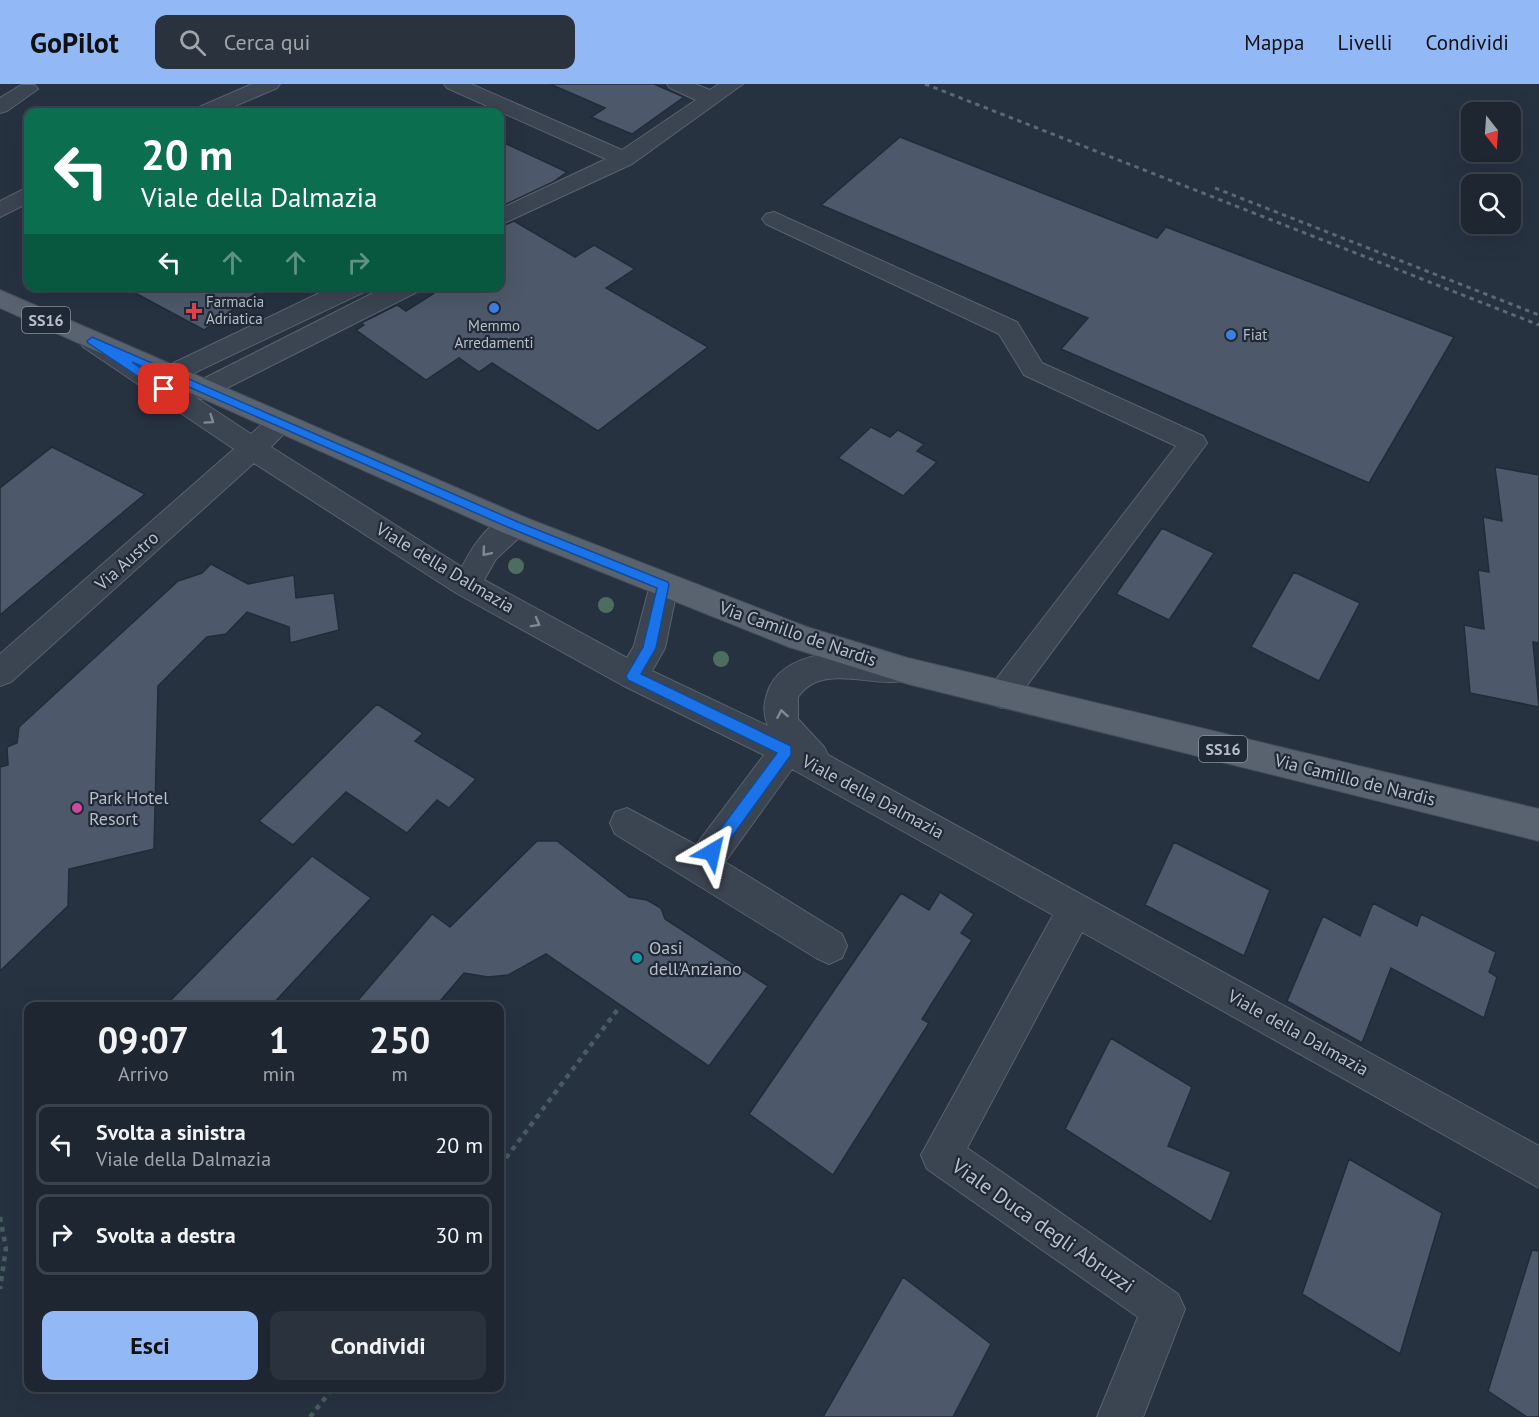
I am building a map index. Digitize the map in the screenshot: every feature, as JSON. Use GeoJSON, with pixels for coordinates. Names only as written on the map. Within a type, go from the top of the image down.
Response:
{"type":"FeatureCollection","features":[{"type":"Feature","properties":{"kind":"main road","name":"SS16"},"geometry":{"type":"LineString","coordinates":[[0,298],[92,341]]}},
{"type":"Feature","properties":{"kind":"main road","name":"Via Camillo de Nardis"},"geometry":{"type":"LineString","coordinates":[[92,341],[514,525],[800,638],[908,671],[1002,695],[1539,825]]}},
{"type":"Feature","properties":{"kind":"street"},"geometry":{"type":"LineString","coordinates":[[222,108],[270,84]]}},
{"type":"Feature","properties":{"kind":"street"},"geometry":{"type":"LineString","coordinates":[[454,84],[624,159]]}},
{"type":"Feature","properties":{"kind":"street"},"geometry":{"type":"LineString","coordinates":[[677,84],[712,99]]}},
{"type":"Feature","properties":{"kind":"street"},"geometry":{"type":"LineString","coordinates":[[504,216],[624,159],[733,84]]}},
{"type":"Feature","properties":{"kind":"street"},"geometry":{"type":"LineString","coordinates":[[0,107],[28,90]]}},
{"type":"Feature","properties":{"kind":"street"},"geometry":{"type":"LineString","coordinates":[[0,210],[24,196]]}},
{"type":"Feature","properties":{"kind":"street"},"geometry":{"type":"LineString","coordinates":[[774,219],[1008,328],[1033,369],[1193,443],[1002,695]]}},
{"type":"Feature","properties":{"kind":"street"},"geometry":{"type":"LineString","coordinates":[[504,238],[533,224]]}},
{"type":"Feature","properties":{"kind":"street"},"geometry":{"type":"LineString","coordinates":[[170,375],[345,291]]}},
{"type":"Feature","properties":{"kind":"street"},"geometry":{"type":"LineString","coordinates":[[202,390],[398,291]]}},
{"type":"Feature","properties":{"kind":"street","name":"Viale della Dalmazia"},"geometry":{"type":"LineString","coordinates":[[92,341],[253,449],[467,585],[633,676],[832,773],[1539,1168]]}},
{"type":"Feature","properties":{"kind":"street","name":"Via Austro"},"geometry":{"type":"LineString","coordinates":[[0,673],[280,424]]}},
{"type":"Feature","properties":{"kind":"street"},"geometry":{"type":"LineString","coordinates":[[467,585],[485,551],[514,525]]}},
{"type":"Feature","properties":{"kind":"street"},"geometry":{"type":"LineString","coordinates":[[633,676],[649,648],[663,585]]}},
{"type":"Feature","properties":{"kind":"street"},"geometry":{"type":"LineString","coordinates":[[832,773],[811,757],[788,732],[780,717],[784,688],[796,676],[822,667],[908,671]]}},
{"type":"Feature","properties":{"kind":"street"},"geometry":{"type":"LineString","coordinates":[[701,867],[786,751]]}},
{"type":"Feature","properties":{"kind":"street"},"geometry":{"type":"LineString","coordinates":[[627,823],[829,946]]}},
{"type":"Feature","properties":{"kind":"street","name":"Viale Duca degli Abruzzi"},"geometry":{"type":"LineString","coordinates":[[1077,908],[941,1155],[1163,1309],[1120,1417]]}},
{"type":"Feature","properties":{"kind":"path"},"geometry":{"type":"LineString","coordinates":[[504,1161],[618,1009]]}},
{"type":"Feature","properties":{"kind":"path"},"geometry":{"type":"LineString","coordinates":[[0,1217],[6,1248],[0,1289]]}},
{"type":"Feature","properties":{"kind":"path"},"geometry":{"type":"LineString","coordinates":[[310,1417],[330,1392]]}},
{"type":"Feature","properties":{"kind":"building"},"geometry":{"type":"Polygon","coordinates":[[[550,84],[654,84],[684,97],[632,134],[591,117],[605,108],[550,84]]]}},
{"type":"Feature","properties":{"kind":"building"},"geometry":{"type":"Polygon","coordinates":[[[900,137],[1157,238],[1166,227],[1454,337],[1369,483],[1061,349],[1088,318],[821,205],[900,137]]]}},
{"type":"Feature","properties":{"kind":"building"},"geometry":{"type":"Polygon","coordinates":[[[504,143],[567,172],[553,182],[504,205],[504,143]]]}},
{"type":"Feature","properties":{"kind":"building"},"geometry":{"type":"Polygon","coordinates":[[[514,221],[575,257],[594,245],[635,269],[606,288],[708,347],[598,431],[492,363],[479,372],[459,358],[426,380],[356,330],[364,325],[361,323],[397,305],[406,311],[437,291],[504,291],[504,225],[514,221]]]}},
{"type":"Feature","properties":{"kind":"building"},"geometry":{"type":"Polygon","coordinates":[[[131,291],[259,291],[204,330],[131,291]]]}},
{"type":"Feature","properties":{"kind":"building"},"geometry":{"type":"Polygon","coordinates":[[[871,427],[890,437],[898,430],[924,444],[917,451],[937,462],[903,496],[838,458],[871,427]]]}},
{"type":"Feature","properties":{"kind":"building"},"geometry":{"type":"Polygon","coordinates":[[[52,447],[145,494],[0,615],[0,488],[52,447]]]}},
{"type":"Feature","properties":{"kind":"building"},"geometry":{"type":"Polygon","coordinates":[[[1495,467],[1539,475],[1539,643],[1533,642],[1539,707],[1470,693],[1464,625],[1484,629],[1478,570],[1489,572],[1483,517],[1502,521],[1495,467]]]}},
{"type":"Feature","properties":{"kind":"building"},"geometry":{"type":"Polygon","coordinates":[[[1162,528],[1214,553],[1169,620],[1116,594],[1162,528]]]}},
{"type":"Feature","properties":{"kind":"building","name":"Park Hotel Resort"},"geometry":{"type":"Polygon","coordinates":[[[211,564],[248,584],[294,575],[296,598],[334,593],[339,630],[290,643],[289,627],[247,612],[226,634],[207,637],[158,686],[154,849],[69,869],[68,906],[0,971],[0,767],[8,765],[7,747],[17,743],[19,727],[178,581],[202,573],[211,564]]]}},
{"type":"Feature","properties":{"kind":"building"},"geometry":{"type":"Polygon","coordinates":[[[1294,572],[1360,603],[1319,681],[1251,647],[1294,572]]]}},
{"type":"Feature","properties":{"kind":"building"},"geometry":{"type":"Polygon","coordinates":[[[377,704],[423,733],[415,741],[476,779],[449,808],[437,800],[407,833],[346,792],[293,845],[259,821],[377,704]]]}},
{"type":"Feature","properties":{"kind":"building","name":"Oasi dell'Anziano"},"geometry":{"type":"Polygon","coordinates":[[[537,841],[557,841],[629,897],[647,900],[661,908],[665,919],[768,986],[709,1066],[546,954],[508,975],[488,977],[464,973],[439,1002],[356,1002],[432,914],[450,927],[537,841]]]}},
{"type":"Feature","properties":{"kind":"building"},"geometry":{"type":"Polygon","coordinates":[[[1174,842],[1270,890],[1244,956],[1145,905],[1174,842]]]}},
{"type":"Feature","properties":{"kind":"building"},"geometry":{"type":"Polygon","coordinates":[[[312,856],[371,898],[275,1002],[169,1002],[312,856]]]}},
{"type":"Feature","properties":{"kind":"building"},"geometry":{"type":"Polygon","coordinates":[[[940,892],[974,914],[961,933],[972,940],[922,1019],[929,1023],[833,1175],[749,1114],[901,893],[929,910],[940,892]]]}},
{"type":"Feature","properties":{"kind":"building"},"geometry":{"type":"Polygon","coordinates":[[[1373,903],[1417,926],[1421,914],[1496,952],[1489,972],[1497,977],[1484,1018],[1391,968],[1362,1043],[1287,1001],[1323,916],[1360,936],[1373,903]]]}},
{"type":"Feature","properties":{"kind":"building"},"geometry":{"type":"Polygon","coordinates":[[[1111,1038],[1192,1087],[1168,1146],[1231,1172],[1211,1222],[1065,1129],[1111,1038]]]}},
{"type":"Feature","properties":{"kind":"building"},"geometry":{"type":"Polygon","coordinates":[[[1349,1159],[1442,1213],[1400,1354],[1302,1294],[1349,1159]]]}},
{"type":"Feature","properties":{"kind":"building"},"geometry":{"type":"Polygon","coordinates":[[[1532,1250],[1539,1251],[1539,1417],[1527,1417],[1488,1391],[1532,1250]]]}},
{"type":"Feature","properties":{"kind":"building"},"geometry":{"type":"Polygon","coordinates":[[[903,1277],[991,1344],[953,1417],[823,1417],[903,1277]]]}},
{"type":"Feature","properties":{"kind":"railway"},"geometry":{"type":"LineString","coordinates":[[925,84],[1539,325]]}},
{"type":"Feature","properties":{"kind":"railway"},"geometry":{"type":"LineString","coordinates":[[1215,188],[1539,315]]}},
{"type":"Feature","properties":{"kind":"place","name":"Memmo Arredamenti"},"geometry":{"type":"Point","coordinates":[494,308]}},
{"type":"Feature","properties":{"kind":"place","name":"Farmacia Adriatica"},"geometry":{"type":"Point","coordinates":[194,311]}},
{"type":"Feature","properties":{"kind":"place","name":"Fiat"},"geometry":{"type":"Point","coordinates":[1231,335]}},
{"type":"Feature","properties":{"kind":"place","name":"Park Hotel Resort"},"geometry":{"type":"Point","coordinates":[77,808]}},
{"type":"Feature","properties":{"kind":"place","name":"Oasi dell'Anziano"},"geometry":{"type":"Point","coordinates":[637,958]}},
{"type":"Feature","properties":{"kind":"route"},"geometry":{"type":"LineString","coordinates":[[164,389],[92,341],[514,525],[663,585],[649,648],[633,676],[786,751],[712,852]]}}]}
